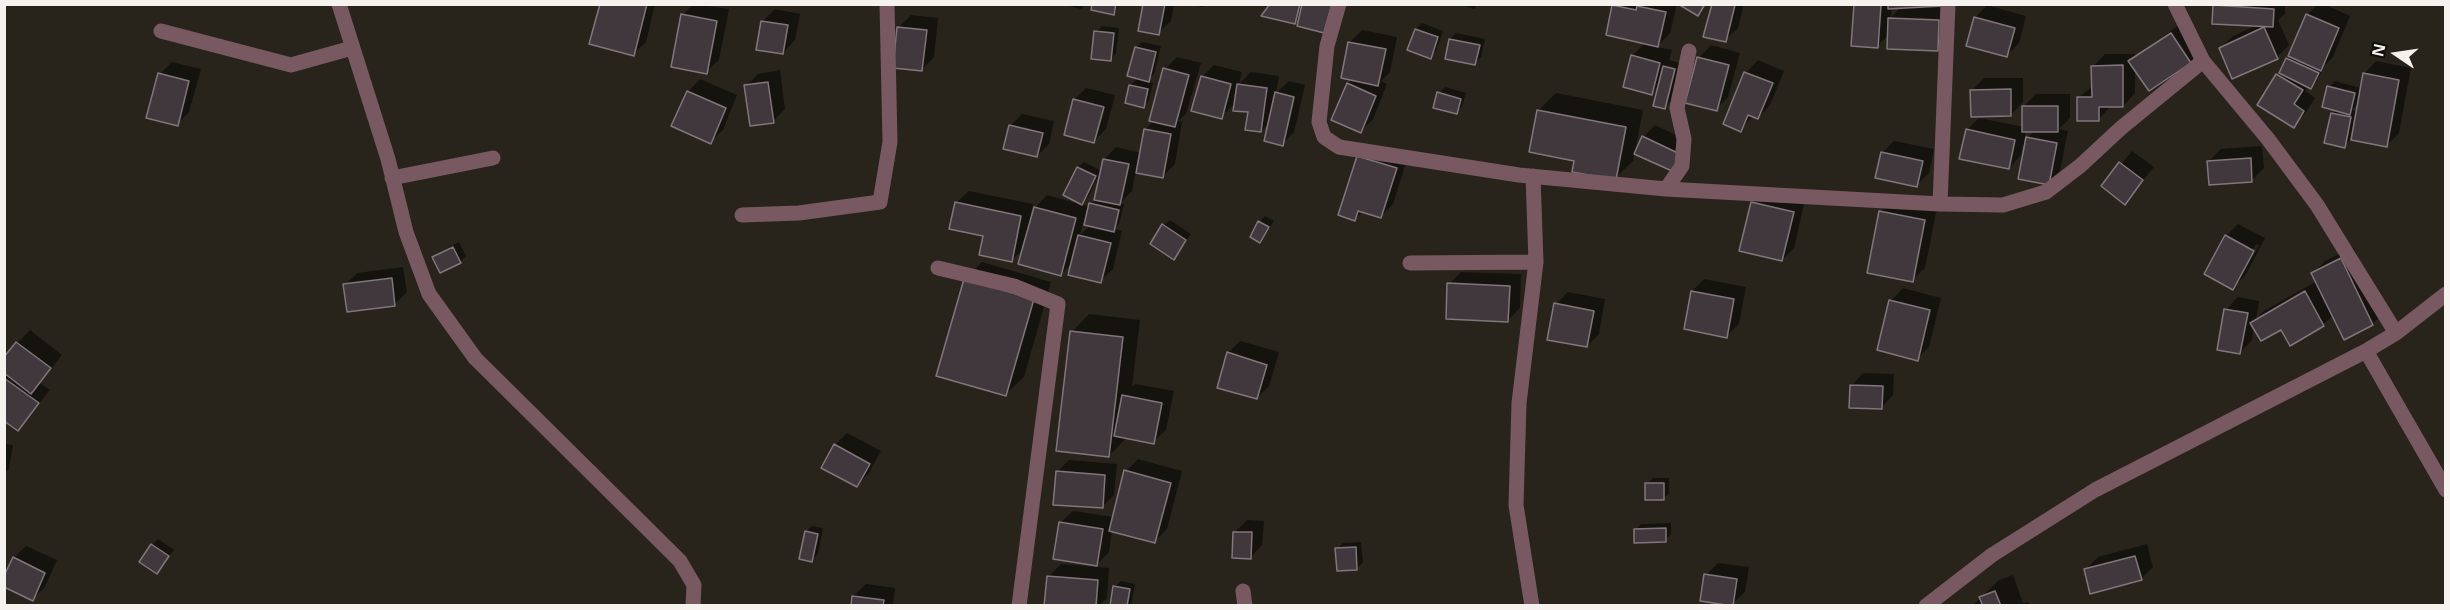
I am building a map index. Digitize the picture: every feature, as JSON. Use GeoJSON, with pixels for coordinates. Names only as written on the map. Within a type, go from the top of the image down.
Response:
{"type":"FeatureCollection","features":[{"type":"Feature","properties":{"kind":"street"},"geometry":{"type":"LineString","coordinates":[[339,4],[393,178],[406,232],[429,294],[475,358],[680,561],[694,585],[693,606]]}},
{"type":"Feature","properties":{"kind":"street"},"geometry":{"type":"LineString","coordinates":[[741,215],[799,213],[880,202],[890,142],[887,4]]}},
{"type":"Feature","properties":{"kind":"street"},"geometry":{"type":"LineString","coordinates":[[1340,4],[1327,46],[1319,122],[1324,137],[1339,147],[1533,176],[1666,189],[1940,204],[2003,205],[2046,192],[2080,166],[2121,128],[2203,61]]}},
{"type":"Feature","properties":{"kind":"street"},"geometry":{"type":"LineString","coordinates":[[1940,204],[1948,4]]}},
{"type":"Feature","properties":{"kind":"street"},"geometry":{"type":"LineString","coordinates":[[2175,4],[2203,61],[2268,139],[2317,205],[2396,333]]}},
{"type":"Feature","properties":{"kind":"street"},"geometry":{"type":"LineString","coordinates":[[161,31],[291,65],[352,48]]}},
{"type":"Feature","properties":{"kind":"street"},"geometry":{"type":"LineString","coordinates":[[1666,189],[1682,166],[1684,140],[1677,108],[1689,51]]}},
{"type":"Feature","properties":{"kind":"street"},"geometry":{"type":"LineString","coordinates":[[393,178],[493,158]]}},
{"type":"Feature","properties":{"kind":"street"},"geometry":{"type":"LineString","coordinates":[[1532,606],[1516,505],[1519,403],[1536,262],[1533,176]]}},
{"type":"Feature","properties":{"kind":"street"},"geometry":{"type":"LineString","coordinates":[[1410,263],[1536,262]]}},
{"type":"Feature","properties":{"kind":"street"},"geometry":{"type":"LineString","coordinates":[[938,268],[1014,286],[1058,304],[1019,606]]}},
{"type":"Feature","properties":{"kind":"street"},"geometry":{"type":"LineString","coordinates":[[1926,606],[1992,555],[2096,490],[2366,351],[2396,333],[2445,294]]}},
{"type":"Feature","properties":{"kind":"street"},"geometry":{"type":"LineString","coordinates":[[2366,351],[2445,490]]}},
{"type":"Feature","properties":{"kind":"building"},"geometry":{"type":"Polygon","coordinates":[[[600,4],[647,4],[634,56],[589,44],[600,4]]]}},
{"type":"Feature","properties":{"kind":"building"},"geometry":{"type":"Polygon","coordinates":[[[1092,4],[1116,4],[1114,15],[1091,10],[1092,4]]]}},
{"type":"Feature","properties":{"kind":"building"},"geometry":{"type":"Polygon","coordinates":[[[1143,4],[1165,4],[1159,35],[1138,31],[1143,4]]]}},
{"type":"Feature","properties":{"kind":"building"},"geometry":{"type":"Polygon","coordinates":[[[1270,4],[1300,4],[1295,24],[1261,16],[1270,4]]]}},
{"type":"Feature","properties":{"kind":"building"},"geometry":{"type":"Polygon","coordinates":[[[1302,4],[1332,4],[1324,33],[1297,26],[1302,4]]]}},
{"type":"Feature","properties":{"kind":"building"},"geometry":{"type":"Polygon","coordinates":[[[1678,4],[1705,4],[1698,16],[1678,4]]]}},
{"type":"Feature","properties":{"kind":"building"},"geometry":{"type":"Polygon","coordinates":[[[1712,4],[1735,5],[1726,42],[1703,37],[1712,4]]]}},
{"type":"Feature","properties":{"kind":"building"},"geometry":{"type":"Polygon","coordinates":[[[1854,4],[1881,5],[1878,48],[1851,46],[1854,4]]]}},
{"type":"Feature","properties":{"kind":"building"},"geometry":{"type":"Polygon","coordinates":[[[1888,4],[1942,4],[1942,6],[1888,9],[1888,4]]]}},
{"type":"Feature","properties":{"kind":"building"},"geometry":{"type":"Polygon","coordinates":[[[1612,5],[1636,10],[1637,6],[1666,12],[1658,47],[1606,35],[1612,5]]]}},
{"type":"Feature","properties":{"kind":"building"},"geometry":{"type":"Polygon","coordinates":[[[2213,5],[2274,9],[2273,27],[2212,24],[2213,5]]]}},
{"type":"Feature","properties":{"kind":"building"},"geometry":{"type":"Polygon","coordinates":[[[681,14],[717,21],[707,74],[671,67],[681,14]]]}},
{"type":"Feature","properties":{"kind":"building"},"geometry":{"type":"Polygon","coordinates":[[[2306,14],[2339,28],[2321,71],[2288,56],[2306,14]]]}},
{"type":"Feature","properties":{"kind":"building"},"geometry":{"type":"Polygon","coordinates":[[[1974,17],[2015,28],[2007,57],[1966,46],[1974,17]]]}},
{"type":"Feature","properties":{"kind":"building"},"geometry":{"type":"Polygon","coordinates":[[[1888,18],[1939,20],[1938,51],[1887,49],[1888,18]]]}},
{"type":"Feature","properties":{"kind":"building"},"geometry":{"type":"Polygon","coordinates":[[[761,21],[788,25],[783,54],[756,50],[761,21]]]}},
{"type":"Feature","properties":{"kind":"building"},"geometry":{"type":"Polygon","coordinates":[[[897,27],[927,30],[922,71],[893,68],[897,27]]]}},
{"type":"Feature","properties":{"kind":"building"},"geometry":{"type":"Polygon","coordinates":[[[2264,27],[2278,59],[2232,79],[2219,48],[2264,27]]]}},
{"type":"Feature","properties":{"kind":"building"},"geometry":{"type":"Polygon","coordinates":[[[1415,29],[1438,37],[1431,59],[1407,50],[1415,29]]]}},
{"type":"Feature","properties":{"kind":"building"},"geometry":{"type":"Polygon","coordinates":[[[1094,31],[1114,33],[1111,61],[1091,59],[1094,31]]]}},
{"type":"Feature","properties":{"kind":"building"},"geometry":{"type":"Polygon","coordinates":[[[2171,33],[2191,63],[2149,91],[2128,61],[2171,33]]]}},
{"type":"Feature","properties":{"kind":"building"},"geometry":{"type":"Polygon","coordinates":[[[1449,39],[1480,45],[1475,65],[1445,59],[1449,39]]]}},
{"type":"Feature","properties":{"kind":"building"},"geometry":{"type":"Polygon","coordinates":[[[1348,42],[1386,49],[1378,86],[1341,78],[1348,42]]]}},
{"type":"Feature","properties":{"kind":"building"},"geometry":{"type":"Polygon","coordinates":[[[1135,47],[1156,52],[1149,82],[1127,76],[1135,47]]]}},
{"type":"Feature","properties":{"kind":"building"},"geometry":{"type":"Polygon","coordinates":[[[1631,55],[1660,63],[1652,95],[1623,87],[1631,55]]]}},
{"type":"Feature","properties":{"kind":"building"},"geometry":{"type":"Polygon","coordinates":[[[1697,57],[1729,65],[1717,111],[1685,103],[1697,57]]]}},
{"type":"Feature","properties":{"kind":"building"},"geometry":{"type":"Polygon","coordinates":[[[2286,58],[2319,73],[2311,89],[2279,73],[2286,58]]]}},
{"type":"Feature","properties":{"kind":"building"},"geometry":{"type":"Polygon","coordinates":[[[2123,65],[2123,107],[2099,107],[2099,121],[2077,121],[2077,97],[2092,97],[2091,66],[2123,65]]]}},
{"type":"Feature","properties":{"kind":"building"},"geometry":{"type":"Polygon","coordinates":[[[1663,66],[1675,69],[1665,109],[1653,106],[1663,66]]]}},
{"type":"Feature","properties":{"kind":"building"},"geometry":{"type":"Polygon","coordinates":[[[1163,68],[1189,75],[1175,127],[1149,121],[1163,68]]]}},
{"type":"Feature","properties":{"kind":"building"},"geometry":{"type":"Polygon","coordinates":[[[1744,72],[1773,83],[1758,119],[1748,115],[1741,132],[1723,124],[1744,72]]]}},
{"type":"Feature","properties":{"kind":"building"},"geometry":{"type":"Polygon","coordinates":[[[158,73],[189,81],[178,126],[146,118],[158,73]]]}},
{"type":"Feature","properties":{"kind":"building"},"geometry":{"type":"Polygon","coordinates":[[[2363,73],[2399,80],[2387,147],[2351,140],[2363,73]]]}},
{"type":"Feature","properties":{"kind":"building"},"geometry":{"type":"Polygon","coordinates":[[[2276,74],[2303,90],[2294,104],[2304,111],[2294,128],[2257,105],[2276,74]]]}},
{"type":"Feature","properties":{"kind":"building"},"geometry":{"type":"Polygon","coordinates":[[[1201,76],[1231,84],[1222,119],[1191,111],[1201,76]]]}},
{"type":"Feature","properties":{"kind":"building"},"geometry":{"type":"Polygon","coordinates":[[[768,82],[774,123],[750,126],[744,85],[768,82]]]}},
{"type":"Feature","properties":{"kind":"building"},"geometry":{"type":"Polygon","coordinates":[[[1347,83],[1376,96],[1361,133],[1331,120],[1347,83]]]}},
{"type":"Feature","properties":{"kind":"building"},"geometry":{"type":"Polygon","coordinates":[[[1237,84],[1267,88],[1261,132],[1245,130],[1248,112],[1233,111],[1237,84]]]}},
{"type":"Feature","properties":{"kind":"building"},"geometry":{"type":"Polygon","coordinates":[[[1129,85],[1148,89],[1144,108],[1125,103],[1129,85]]]}},
{"type":"Feature","properties":{"kind":"building"},"geometry":{"type":"Polygon","coordinates":[[[2327,86],[2355,93],[2350,115],[2322,107],[2327,86]]]}},
{"type":"Feature","properties":{"kind":"building"},"geometry":{"type":"Polygon","coordinates":[[[2011,89],[2011,116],[1971,117],[1970,90],[2011,89]]]}},
{"type":"Feature","properties":{"kind":"building"},"geometry":{"type":"Polygon","coordinates":[[[687,91],[726,108],[711,144],[671,126],[687,91]]]}},
{"type":"Feature","properties":{"kind":"building"},"geometry":{"type":"Polygon","coordinates":[[[1275,92],[1294,97],[1283,146],[1264,141],[1275,92]]]}},
{"type":"Feature","properties":{"kind":"building"},"geometry":{"type":"Polygon","coordinates":[[[1437,92],[1461,99],[1457,114],[1433,108],[1437,92]]]}},
{"type":"Feature","properties":{"kind":"building"},"geometry":{"type":"Polygon","coordinates":[[[1073,99],[1104,107],[1094,143],[1064,135],[1073,99]]]}},
{"type":"Feature","properties":{"kind":"building"},"geometry":{"type":"Polygon","coordinates":[[[2022,106],[2058,106],[2058,132],[2022,132],[2022,106]]]}},
{"type":"Feature","properties":{"kind":"building"},"geometry":{"type":"Polygon","coordinates":[[[1537,110],[1626,127],[1616,180],[1572,172],[1574,161],[1529,152],[1537,110]]]}},
{"type":"Feature","properties":{"kind":"building"},"geometry":{"type":"Polygon","coordinates":[[[2331,113],[2351,117],[2345,148],[2324,143],[2331,113]]]}},
{"type":"Feature","properties":{"kind":"building"},"geometry":{"type":"Polygon","coordinates":[[[1009,125],[1043,133],[1037,157],[1003,149],[1009,125]]]}},
{"type":"Feature","properties":{"kind":"building"},"geometry":{"type":"Polygon","coordinates":[[[1144,129],[1171,134],[1163,178],[1136,173],[1144,129]]]}},
{"type":"Feature","properties":{"kind":"building"},"geometry":{"type":"Polygon","coordinates":[[[1966,129],[2015,140],[2009,169],[1959,159],[1966,129]]]}},
{"type":"Feature","properties":{"kind":"building"},"geometry":{"type":"Polygon","coordinates":[[[1642,136],[1680,154],[1672,171],[1634,154],[1642,136]]]}},
{"type":"Feature","properties":{"kind":"building"},"geometry":{"type":"Polygon","coordinates":[[[2026,137],[2057,143],[2049,185],[2018,179],[2026,137]]]}},
{"type":"Feature","properties":{"kind":"building"},"geometry":{"type":"Polygon","coordinates":[[[1881,152],[1923,161],[1917,187],[1875,178],[1881,152]]]}},
{"type":"Feature","properties":{"kind":"building"},"geometry":{"type":"Polygon","coordinates":[[[1357,156],[1397,168],[1381,218],[1358,211],[1355,221],[1338,215],[1357,156]]]}},
{"type":"Feature","properties":{"kind":"building"},"geometry":{"type":"Polygon","coordinates":[[[2251,158],[2252,182],[2209,185],[2207,161],[2251,158]]]}},
{"type":"Feature","properties":{"kind":"building"},"geometry":{"type":"Polygon","coordinates":[[[1103,159],[1129,164],[1120,205],[1094,200],[1103,159]]]}},
{"type":"Feature","properties":{"kind":"building"},"geometry":{"type":"Polygon","coordinates":[[[2119,162],[2143,180],[2125,205],[2101,186],[2119,162]]]}},
{"type":"Feature","properties":{"kind":"building"},"geometry":{"type":"Polygon","coordinates":[[[1077,167],[1096,176],[1082,205],[1063,195],[1077,167]]]}},
{"type":"Feature","properties":{"kind":"building"},"geometry":{"type":"Polygon","coordinates":[[[955,202],[1021,216],[1012,262],[979,255],[983,236],[949,229],[955,202]]]}},
{"type":"Feature","properties":{"kind":"building"},"geometry":{"type":"Polygon","coordinates":[[[1751,202],[1794,212],[1782,261],[1739,251],[1751,202]]]}},
{"type":"Feature","properties":{"kind":"building"},"geometry":{"type":"Polygon","coordinates":[[[1089,203],[1119,210],[1114,232],[1084,225],[1089,203]]]}},
{"type":"Feature","properties":{"kind":"building"},"geometry":{"type":"Polygon","coordinates":[[[1034,207],[1076,218],[1061,276],[1018,264],[1034,207]]]}},
{"type":"Feature","properties":{"kind":"building"},"geometry":{"type":"Polygon","coordinates":[[[1879,211],[1925,220],[1913,282],[1867,273],[1879,211]]]}},
{"type":"Feature","properties":{"kind":"building"},"geometry":{"type":"Polygon","coordinates":[[[1258,221],[1269,227],[1260,243],[1250,237],[1258,221]]]}},
{"type":"Feature","properties":{"kind":"building"},"geometry":{"type":"Polygon","coordinates":[[[1162,224],[1186,240],[1174,260],[1150,244],[1162,224]]]}},
{"type":"Feature","properties":{"kind":"building"},"geometry":{"type":"Polygon","coordinates":[[[1078,235],[1111,243],[1101,283],[1068,275],[1078,235]]]}},
{"type":"Feature","properties":{"kind":"building"},"geometry":{"type":"Polygon","coordinates":[[[2225,235],[2254,251],[2233,290],[2204,274],[2225,235]]]}},
{"type":"Feature","properties":{"kind":"building"},"geometry":{"type":"Polygon","coordinates":[[[453,247],[461,263],[440,273],[432,257],[453,247]]]}},
{"type":"Feature","properties":{"kind":"building"},"geometry":{"type":"Polygon","coordinates":[[[2341,258],[2373,325],[2344,340],[2311,273],[2341,258]]]}},
{"type":"Feature","properties":{"kind":"building"},"geometry":{"type":"Polygon","coordinates":[[[392,278],[395,306],[347,312],[343,284],[392,278]]]}},
{"type":"Feature","properties":{"kind":"building"},"geometry":{"type":"Polygon","coordinates":[[[964,279],[1034,299],[1006,396],[936,376],[964,279]]]}},
{"type":"Feature","properties":{"kind":"building"},"geometry":{"type":"Polygon","coordinates":[[[1447,283],[1510,286],[1508,322],[1446,319],[1447,283]]]}},
{"type":"Feature","properties":{"kind":"building"},"geometry":{"type":"Polygon","coordinates":[[[1691,291],[1734,299],[1727,338],[1684,329],[1691,291]]]}},
{"type":"Feature","properties":{"kind":"building"},"geometry":{"type":"Polygon","coordinates":[[[2305,291],[2324,326],[2290,346],[2281,330],[2261,341],[2250,323],[2305,291]]]}},
{"type":"Feature","properties":{"kind":"building"},"geometry":{"type":"Polygon","coordinates":[[[1889,300],[1930,310],[1918,361],[1877,350],[1889,300]]]}},
{"type":"Feature","properties":{"kind":"building"},"geometry":{"type":"Polygon","coordinates":[[[1554,303],[1594,311],[1587,347],[1547,340],[1554,303]]]}},
{"type":"Feature","properties":{"kind":"building"},"geometry":{"type":"Polygon","coordinates":[[[2224,309],[2248,313],[2240,354],[2217,350],[2224,309]]]}},
{"type":"Feature","properties":{"kind":"building"},"geometry":{"type":"Polygon","coordinates":[[[1070,331],[1123,337],[1109,457],[1056,451],[1070,331]]]}},
{"type":"Feature","properties":{"kind":"building"},"geometry":{"type":"Polygon","coordinates":[[[16,342],[51,368],[31,394],[4,373],[4,357],[16,342]]]}},
{"type":"Feature","properties":{"kind":"building"},"geometry":{"type":"Polygon","coordinates":[[[1227,352],[1267,365],[1257,399],[1217,388],[1227,352]]]}},
{"type":"Feature","properties":{"kind":"building"},"geometry":{"type":"Polygon","coordinates":[[[4,378],[39,403],[18,431],[4,421],[4,378]]]}},
{"type":"Feature","properties":{"kind":"building"},"geometry":{"type":"Polygon","coordinates":[[[1850,385],[1883,386],[1882,409],[1849,408],[1850,385]]]}},
{"type":"Feature","properties":{"kind":"building"},"geometry":{"type":"Polygon","coordinates":[[[1122,395],[1162,403],[1154,444],[1114,436],[1122,395]]]}},
{"type":"Feature","properties":{"kind":"building"},"geometry":{"type":"Polygon","coordinates":[[[834,444],[870,464],[857,487],[821,468],[834,444]]]}},
{"type":"Feature","properties":{"kind":"building"},"geometry":{"type":"Polygon","coordinates":[[[1124,470],[1171,483],[1155,543],[1109,531],[1124,470]]]}},
{"type":"Feature","properties":{"kind":"building"},"geometry":{"type":"Polygon","coordinates":[[[1056,471],[1105,475],[1103,508],[1053,505],[1056,471]]]}},
{"type":"Feature","properties":{"kind":"building"},"geometry":{"type":"Polygon","coordinates":[[[1645,483],[1664,483],[1664,500],[1645,500],[1645,483]]]}},
{"type":"Feature","properties":{"kind":"building"},"geometry":{"type":"Polygon","coordinates":[[[1059,522],[1103,529],[1097,566],[1053,559],[1059,522]]]}},
{"type":"Feature","properties":{"kind":"building"},"geometry":{"type":"Polygon","coordinates":[[[1666,528],[1666,542],[1634,543],[1634,529],[1666,528]]]}},
{"type":"Feature","properties":{"kind":"building"},"geometry":{"type":"Polygon","coordinates":[[[805,531],[818,534],[812,562],[799,559],[805,531]]]}},
{"type":"Feature","properties":{"kind":"building"},"geometry":{"type":"Polygon","coordinates":[[[1233,532],[1252,532],[1251,559],[1232,558],[1233,532]]]}},
{"type":"Feature","properties":{"kind":"building"},"geometry":{"type":"Polygon","coordinates":[[[151,544],[169,556],[157,574],[139,562],[151,544]]]}},
{"type":"Feature","properties":{"kind":"building"},"geometry":{"type":"Polygon","coordinates":[[[1356,547],[1357,570],[1337,571],[1335,548],[1356,547]]]}},
{"type":"Feature","properties":{"kind":"building"},"geometry":{"type":"Polygon","coordinates":[[[2135,556],[2142,580],[2090,594],[2084,569],[2135,556]]]}},
{"type":"Feature","properties":{"kind":"building"},"geometry":{"type":"Polygon","coordinates":[[[13,557],[45,573],[33,601],[4,587],[4,576],[13,557]]]}},
{"type":"Feature","properties":{"kind":"building"},"geometry":{"type":"Polygon","coordinates":[[[1704,574],[1737,579],[1733,606],[1700,601],[1704,574]]]}},
{"type":"Feature","properties":{"kind":"building"},"geometry":{"type":"Polygon","coordinates":[[[1047,576],[1098,580],[1096,606],[1044,606],[1047,576]]]}},
{"type":"Feature","properties":{"kind":"building"},"geometry":{"type":"Polygon","coordinates":[[[1113,586],[1130,589],[1127,606],[1110,606],[1113,586]]]}},
{"type":"Feature","properties":{"kind":"building"},"geometry":{"type":"Polygon","coordinates":[[[1995,591],[2001,606],[1983,606],[1979,597],[1995,591]]]}},
{"type":"Feature","properties":{"kind":"building"},"geometry":{"type":"Polygon","coordinates":[[[852,596],[884,600],[883,606],[851,606],[852,596]]]}}]}
